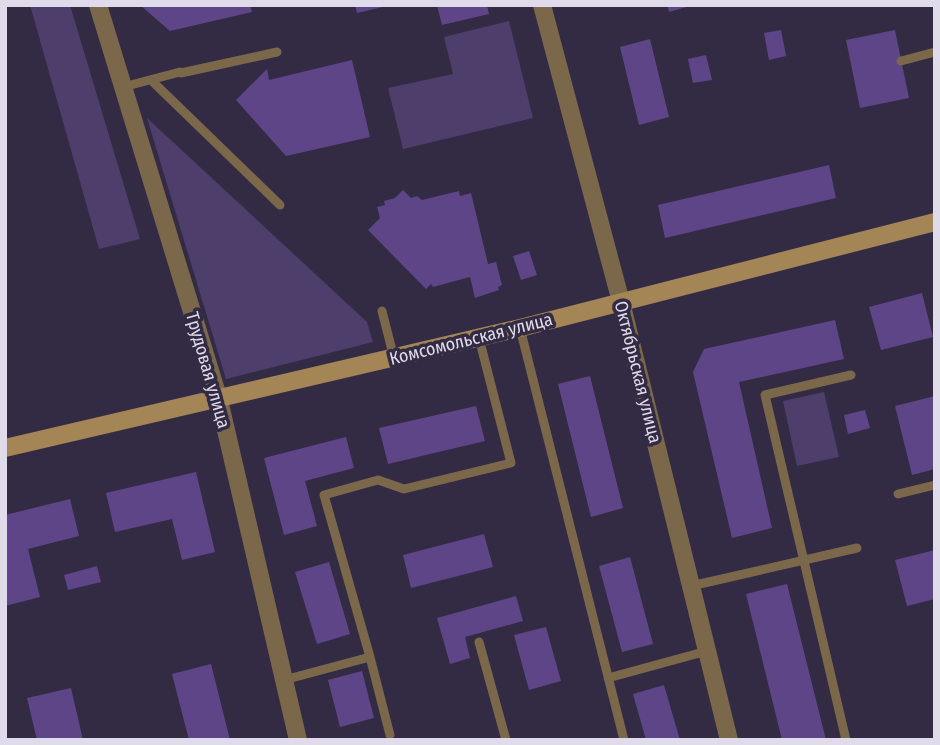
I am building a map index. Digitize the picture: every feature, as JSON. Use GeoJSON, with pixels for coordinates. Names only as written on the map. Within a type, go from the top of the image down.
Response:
{"type":"FeatureCollection","features":[{"type":"Feature","properties":{"kind":"street","name":"Трудовая улица"},"geometry":{"type":"LineString","coordinates":[[98,5],[219,400],[298,740]]}},
{"type":"Feature","properties":{"kind":"street","name":"Октябрьская улица"},"geometry":{"type":"LineString","coordinates":[[542,5],[621,302],[729,740]]}},
{"type":"Feature","properties":{"kind":"street","name":"Комсомольская улица"},"geometry":{"type":"LineString","coordinates":[[5,448],[479,338],[935,222]]}},
{"type":"Feature","properties":{"kind":"lane"},"geometry":{"type":"LineString","coordinates":[[123,87],[277,52]]}},
{"type":"Feature","properties":{"kind":"lane"},"geometry":{"type":"LineString","coordinates":[[901,61],[935,52]]}},
{"type":"Feature","properties":{"kind":"lane"},"geometry":{"type":"LineString","coordinates":[[151,79],[280,205]]}},
{"type":"Feature","properties":{"kind":"lane"},"geometry":{"type":"LineString","coordinates":[[382,311],[394,358]]}},
{"type":"Feature","properties":{"kind":"lane"},"geometry":{"type":"LineString","coordinates":[[520,328],[624,740]]}},
{"type":"Feature","properties":{"kind":"lane"},"geometry":{"type":"LineString","coordinates":[[390,735],[324,495],[378,480],[404,489],[511,463],[479,338]]}},
{"type":"Feature","properties":{"kind":"lane"},"geometry":{"type":"LineString","coordinates":[[846,740],[765,396],[851,375]]}},
{"type":"Feature","properties":{"kind":"lane"},"geometry":{"type":"LineString","coordinates":[[898,494],[935,485]]}},
{"type":"Feature","properties":{"kind":"lane"},"geometry":{"type":"LineString","coordinates":[[691,586],[857,548]]}},
{"type":"Feature","properties":{"kind":"lane"},"geometry":{"type":"LineString","coordinates":[[479,642],[506,740]]}},
{"type":"Feature","properties":{"kind":"lane"},"geometry":{"type":"LineString","coordinates":[[608,678],[707,651]]}},
{"type":"Feature","properties":{"kind":"lane"},"geometry":{"type":"LineString","coordinates":[[284,680],[370,657]]}},
{"type":"Feature","properties":{"kind":"shaded area"},"geometry":{"type":"Polygon","coordinates":[[[30,5],[70,5],[140,239],[99,249],[30,5]]]}},
{"type":"Feature","properties":{"kind":"shaded area"},"geometry":{"type":"Polygon","coordinates":[[[509,21],[533,118],[403,149],[388,88],[453,74],[444,37],[509,21]]]}},
{"type":"Feature","properties":{"kind":"shaded area"},"geometry":{"type":"Polygon","coordinates":[[[147,118],[367,322],[373,342],[226,379],[147,118]]]}},
{"type":"Feature","properties":{"kind":"shaded area"},"geometry":{"type":"Polygon","coordinates":[[[824,392],[839,457],[797,466],[783,401],[824,392]]]}},
{"type":"Feature","properties":{"kind":"building"},"geometry":{"type":"Polygon","coordinates":[[[140,5],[250,5],[252,12],[170,31],[140,5]]]}},
{"type":"Feature","properties":{"kind":"building"},"geometry":{"type":"Polygon","coordinates":[[[355,5],[387,5],[387,6],[357,13],[355,5]]]}},
{"type":"Feature","properties":{"kind":"building"},"geometry":{"type":"Polygon","coordinates":[[[437,5],[487,5],[489,14],[442,25],[437,5]]]}},
{"type":"Feature","properties":{"kind":"building"},"geometry":{"type":"Polygon","coordinates":[[[667,5],[690,5],[690,6],[669,12],[667,5]]]}},
{"type":"Feature","properties":{"kind":"building"},"geometry":{"type":"Polygon","coordinates":[[[781,30],[786,56],[769,60],[764,33],[781,30]]]}},
{"type":"Feature","properties":{"kind":"building"},"geometry":{"type":"Polygon","coordinates":[[[895,30],[909,98],[860,108],[846,40],[895,30]]]}},
{"type":"Feature","properties":{"kind":"building"},"geometry":{"type":"Polygon","coordinates":[[[650,39],[669,117],[639,125],[620,47],[650,39]]]}},
{"type":"Feature","properties":{"kind":"building"},"geometry":{"type":"Polygon","coordinates":[[[706,55],[712,80],[693,83],[688,59],[706,55]]]}},
{"type":"Feature","properties":{"kind":"building"},"geometry":{"type":"Polygon","coordinates":[[[352,60],[370,137],[286,156],[236,100],[267,69],[269,80],[352,60]]]}},
{"type":"Feature","properties":{"kind":"building"},"geometry":{"type":"Polygon","coordinates":[[[829,165],[836,198],[665,238],[658,205],[829,165]]]}},
{"type":"Feature","properties":{"kind":"building"},"geometry":{"type":"Polygon","coordinates":[[[403,190],[411,198],[417,196],[422,200],[459,191],[460,196],[471,193],[488,264],[496,262],[502,285],[498,287],[499,290],[475,298],[470,277],[433,287],[431,284],[426,289],[368,230],[380,218],[377,207],[385,205],[384,201],[395,198],[403,190]]]}},
{"type":"Feature","properties":{"kind":"building"},"geometry":{"type":"Polygon","coordinates":[[[529,251],[537,275],[521,280],[513,256],[529,251]]]}},
{"type":"Feature","properties":{"kind":"building"},"geometry":{"type":"Polygon","coordinates":[[[922,293],[933,337],[881,350],[869,307],[922,293]]]}},
{"type":"Feature","properties":{"kind":"building"},"geometry":{"type":"Polygon","coordinates":[[[835,320],[844,359],[739,382],[772,528],[732,538],[693,372],[704,349],[835,320]]]}},
{"type":"Feature","properties":{"kind":"building"},"geometry":{"type":"Polygon","coordinates":[[[590,376],[623,508],[591,517],[558,384],[590,376]]]}},
{"type":"Feature","properties":{"kind":"building"},"geometry":{"type":"Polygon","coordinates":[[[935,396],[935,469],[912,475],[895,406],[935,396]]]}},
{"type":"Feature","properties":{"kind":"building"},"geometry":{"type":"Polygon","coordinates":[[[476,406],[485,441],[388,464],[379,428],[476,406]]]}},
{"type":"Feature","properties":{"kind":"building"},"geometry":{"type":"Polygon","coordinates":[[[865,410],[870,428],[848,434],[844,415],[865,410]]]}},
{"type":"Feature","properties":{"kind":"building"},"geometry":{"type":"Polygon","coordinates":[[[346,437],[354,468],[305,481],[317,526],[284,535],[264,458],[346,437]]]}},
{"type":"Feature","properties":{"kind":"building"},"geometry":{"type":"Polygon","coordinates":[[[196,472],[215,552],[182,560],[172,519],[115,532],[106,493],[196,472]]]}},
{"type":"Feature","properties":{"kind":"building"},"geometry":{"type":"Polygon","coordinates":[[[70,499],[79,536],[28,549],[40,597],[5,606],[5,515],[70,499]]]}},
{"type":"Feature","properties":{"kind":"building"},"geometry":{"type":"Polygon","coordinates":[[[484,534],[493,567],[411,588],[403,555],[484,534]]]}},
{"type":"Feature","properties":{"kind":"building"},"geometry":{"type":"Polygon","coordinates":[[[935,550],[935,599],[907,606],[895,560],[935,550]]]}},
{"type":"Feature","properties":{"kind":"building"},"geometry":{"type":"Polygon","coordinates":[[[630,557],[653,644],[622,652],[599,566],[630,557]]]}},
{"type":"Feature","properties":{"kind":"building"},"geometry":{"type":"Polygon","coordinates":[[[329,562],[350,634],[317,644],[295,572],[329,562]]]}},
{"type":"Feature","properties":{"kind":"building"},"geometry":{"type":"Polygon","coordinates":[[[97,566],[101,582],[68,590],[64,575],[97,566]]]}},
{"type":"Feature","properties":{"kind":"building"},"geometry":{"type":"Polygon","coordinates":[[[787,584],[826,740],[782,740],[746,594],[787,584]]]}},
{"type":"Feature","properties":{"kind":"building"},"geometry":{"type":"Polygon","coordinates":[[[516,596],[523,621],[465,637],[470,658],[450,664],[437,618],[516,596]]]}},
{"type":"Feature","properties":{"kind":"building"},"geometry":{"type":"Polygon","coordinates":[[[546,627],[561,681],[529,690],[514,635],[546,627]]]}},
{"type":"Feature","properties":{"kind":"building"},"geometry":{"type":"Polygon","coordinates":[[[211,664],[230,740],[189,740],[172,674],[211,664]]]}},
{"type":"Feature","properties":{"kind":"building"},"geometry":{"type":"Polygon","coordinates":[[[362,671],[374,718],[340,727],[328,680],[362,671]]]}},
{"type":"Feature","properties":{"kind":"building"},"geometry":{"type":"Polygon","coordinates":[[[664,685],[680,740],[646,740],[633,694],[664,685]]]}},
{"type":"Feature","properties":{"kind":"building"},"geometry":{"type":"Polygon","coordinates":[[[71,688],[83,740],[37,740],[27,698],[71,688]]]}}]}
